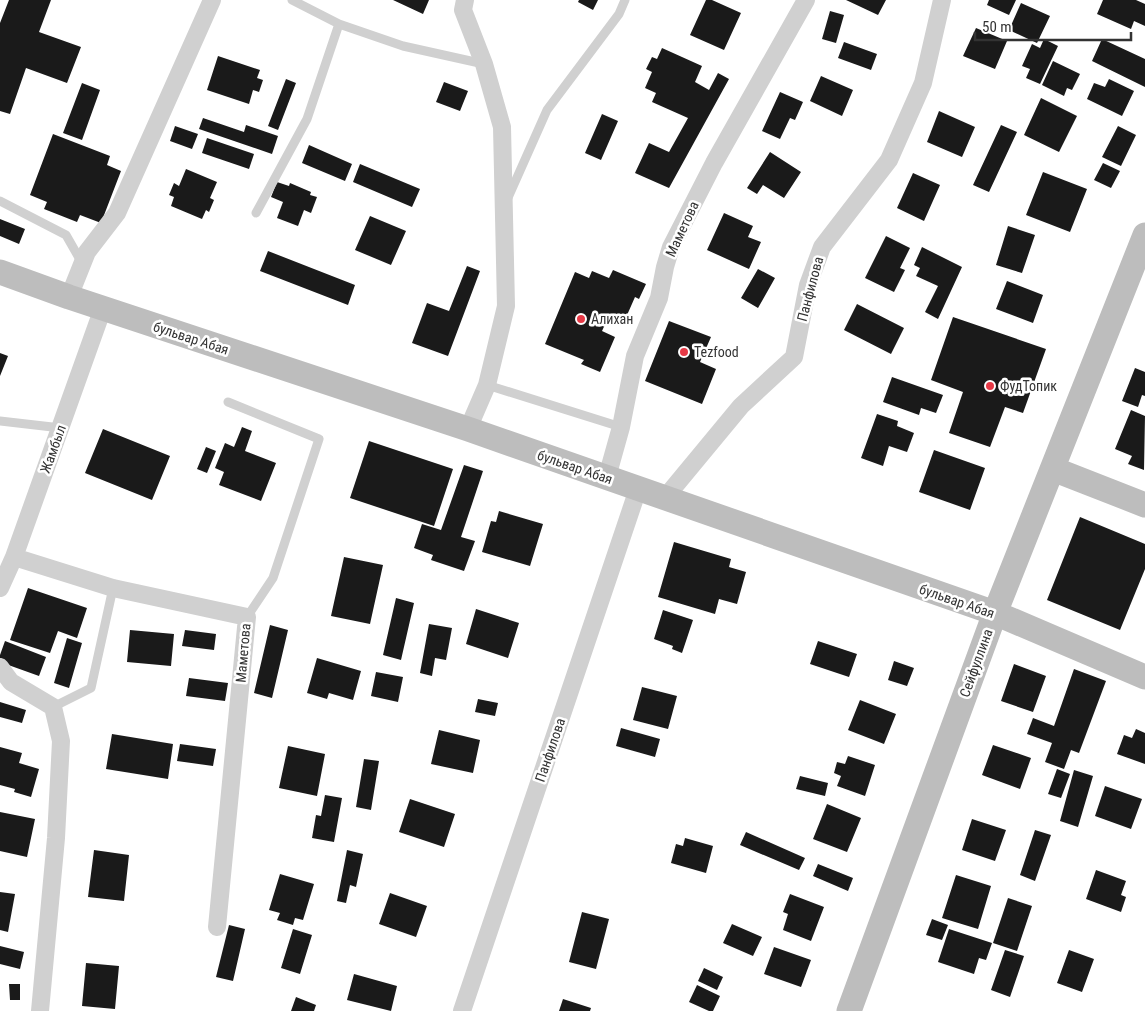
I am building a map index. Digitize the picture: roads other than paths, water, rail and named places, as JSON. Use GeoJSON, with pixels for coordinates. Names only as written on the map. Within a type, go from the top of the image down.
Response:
{"type":"FeatureCollection","features":[{"type":"Feature","properties":{"kind":"main road","name":"Сейфуллина"},"geometry":{"type":"LineString","coordinates":[[849,1011],[995,613],[1145,235]]}},
{"type":"Feature","properties":{"kind":"main road","name":"бульвар Абая"},"geometry":{"type":"LineString","coordinates":[[0,272],[69,297],[468,429],[995,613],[1145,677]]}},
{"type":"Feature","properties":{"kind":"main road"},"geometry":{"type":"LineString","coordinates":[[1053,469],[1145,505]]}},
{"type":"Feature","properties":{"kind":"street"},"geometry":{"type":"LineString","coordinates":[[69,297],[87,252],[117,213],[212,0]]}},
{"type":"Feature","properties":{"kind":"street"},"geometry":{"type":"LineString","coordinates":[[465,0],[463,10],[484,64],[502,127],[506,306],[487,385],[468,429]]}},
{"type":"Feature","properties":{"kind":"street","name":"Маметова"},"geometry":{"type":"LineString","coordinates":[[607,477],[635,356],[659,298],[671,247],[714,163],[806,0]]}},
{"type":"Feature","properties":{"kind":"street","name":"Панфилова"},"geometry":{"type":"LineString","coordinates":[[664,498],[741,406],[794,357],[808,285],[822,247],[889,160],[923,83],[942,0]]}},
{"type":"Feature","properties":{"kind":"street","name":"Жамбыл"},"geometry":{"type":"LineString","coordinates":[[0,588],[14,557],[103,308]]}},
{"type":"Feature","properties":{"kind":"street","name":"Панфилова"},"geometry":{"type":"LineString","coordinates":[[462,1011],[638,489]]}},
{"type":"Feature","properties":{"kind":"street","name":"Маметова"},"geometry":{"type":"LineString","coordinates":[[14,557],[113,588],[247,618],[217,927]]}},
{"type":"Feature","properties":{"kind":"street"},"geometry":{"type":"LineString","coordinates":[[0,667],[11,682],[53,707],[61,741],[56,838],[40,1011]]}},
{"type":"Feature","properties":{"kind":"lane"},"geometry":{"type":"LineString","coordinates":[[292,0],[339,24],[403,46],[484,64]]}},
{"type":"Feature","properties":{"kind":"lane"},"geometry":{"type":"LineString","coordinates":[[503,209],[547,110],[619,14],[625,0]]}},
{"type":"Feature","properties":{"kind":"lane"},"geometry":{"type":"LineString","coordinates":[[256,213],[306,119],[339,24]]}},
{"type":"Feature","properties":{"kind":"lane"},"geometry":{"type":"LineString","coordinates":[[0,201],[66,236],[82,263]]}},
{"type":"Feature","properties":{"kind":"lane"},"geometry":{"type":"LineString","coordinates":[[487,385],[620,427]]}},
{"type":"Feature","properties":{"kind":"lane"},"geometry":{"type":"LineString","coordinates":[[228,402],[319,439],[274,578],[247,618]]}},
{"type":"Feature","properties":{"kind":"lane"},"geometry":{"type":"LineString","coordinates":[[0,421],[61,428]]}},
{"type":"Feature","properties":{"kind":"lane"},"geometry":{"type":"LineString","coordinates":[[53,707],[91,688],[113,588]]}},
{"type":"Feature","properties":{"kind":"place","name":"Алихан"},"geometry":{"type":"Point","coordinates":[581,319]}},
{"type":"Feature","properties":{"kind":"place","name":"Tezfood"},"geometry":{"type":"Point","coordinates":[684,352]}},
{"type":"Feature","properties":{"kind":"place","name":"ФудТопик"},"geometry":{"type":"Point","coordinates":[990,386]}}]}
